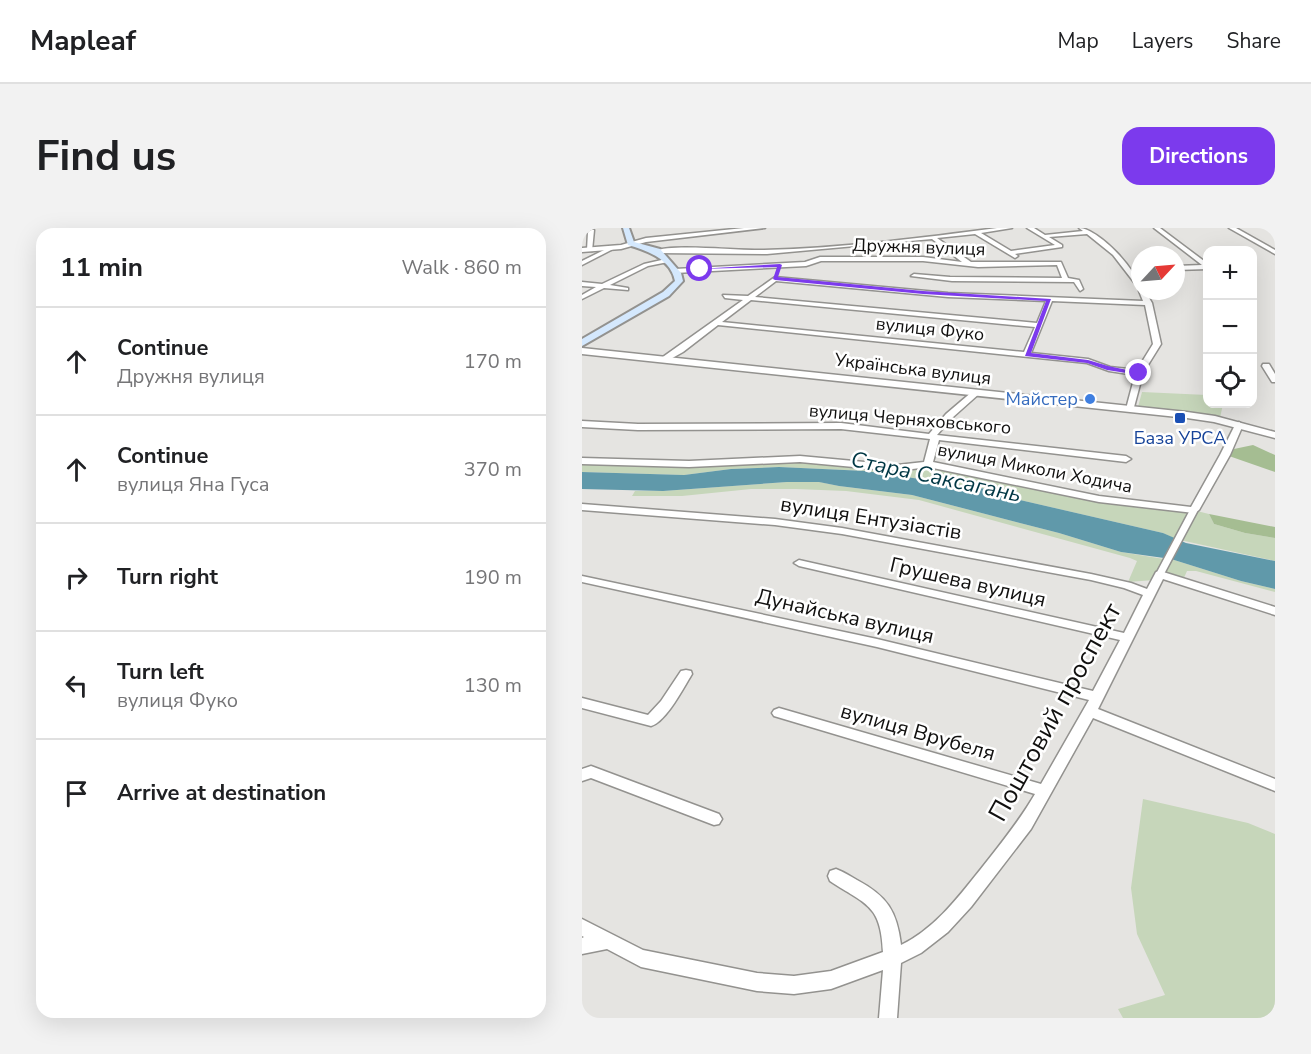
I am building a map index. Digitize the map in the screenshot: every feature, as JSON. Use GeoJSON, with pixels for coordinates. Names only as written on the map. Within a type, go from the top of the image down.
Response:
{"type":"FeatureCollection","features":[{"type":"Feature","properties":{"kind":"main road"},"geometry":{"type":"LineString","coordinates":[[582,343],[675,288],[679,279],[657,251],[631,243],[626,228]]}},
{"type":"Feature","properties":{"kind":"street"},"geometry":{"type":"LineString","coordinates":[[582,230],[591,230],[586,250],[762,228]]}},
{"type":"Feature","properties":{"kind":"street"},"geometry":{"type":"LineString","coordinates":[[657,251],[685,249],[734,253],[780,252],[1009,228]]}},
{"type":"Feature","properties":{"kind":"street"},"geometry":{"type":"LineString","coordinates":[[1010,252],[1060,246],[1030,228]]}},
{"type":"Feature","properties":{"kind":"street"},"geometry":{"type":"LineString","coordinates":[[1082,228],[1108,246],[1130,270]]}},
{"type":"Feature","properties":{"kind":"street"},"geometry":{"type":"LineString","coordinates":[[1157,228],[1203,263]]}},
{"type":"Feature","properties":{"kind":"street"},"geometry":{"type":"LineString","coordinates":[[1232,228],[1275,252]]}},
{"type":"Feature","properties":{"kind":"street"},"geometry":{"type":"LineString","coordinates":[[976,232],[1029,264]]}},
{"type":"Feature","properties":{"kind":"street"},"geometry":{"type":"LineString","coordinates":[[1045,236],[1089,232]]}},
{"type":"Feature","properties":{"kind":"street"},"geometry":{"type":"LineString","coordinates":[[931,237],[970,264]]}},
{"type":"Feature","properties":{"kind":"street"},"geometry":{"type":"LineString","coordinates":[[582,263],[612,248]]}},
{"type":"Feature","properties":{"kind":"street","name":"Дружня вулиця"},"geometry":{"type":"LineString","coordinates":[[675,272],[840,259],[923,259],[970,264],[1059,263],[1066,280]]}},
{"type":"Feature","properties":{"kind":"street"},"geometry":{"type":"LineString","coordinates":[[582,297],[646,265],[666,261]]}},
{"type":"Feature","properties":{"kind":"street"},"geometry":{"type":"LineString","coordinates":[[948,295],[952,279],[962,263]]}},
{"type":"Feature","properties":{"kind":"street"},"geometry":{"type":"LineString","coordinates":[[664,359],[680,350],[775,279],[780,265]]}},
{"type":"Feature","properties":{"kind":"street"},"geometry":{"type":"LineString","coordinates":[[1185,268],[1203,267]]}},
{"type":"Feature","properties":{"kind":"street"},"geometry":{"type":"LineString","coordinates":[[914,276],[952,279],[1076,280],[1080,290]]}},
{"type":"Feature","properties":{"kind":"street"},"geometry":{"type":"LineString","coordinates":[[775,279],[948,295],[1149,303]]}},
{"type":"Feature","properties":{"kind":"street"},"geometry":{"type":"LineString","coordinates":[[582,284],[626,289]]}},
{"type":"Feature","properties":{"kind":"street"},"geometry":{"type":"LineString","coordinates":[[725,296],[1038,325]]}},
{"type":"Feature","properties":{"kind":"street"},"geometry":{"type":"LineString","coordinates":[[1027,355],[1049,300]]}},
{"type":"Feature","properties":{"kind":"street"},"geometry":{"type":"LineString","coordinates":[[1130,409],[1139,373],[1157,344],[1147,300]]}},
{"type":"Feature","properties":{"kind":"street","name":"вулиця Фуко"},"geometry":{"type":"LineString","coordinates":[[716,323],[1088,362],[1107,368],[1139,373]]}},
{"type":"Feature","properties":{"kind":"street","name":"Українська вулиця"},"geometry":{"type":"LineString","coordinates":[[582,351],[1201,417],[1275,435]]}},
{"type":"Feature","properties":{"kind":"street"},"geometry":{"type":"LineString","coordinates":[[1266,366],[1275,380]]}},
{"type":"Feature","properties":{"kind":"street"},"geometry":{"type":"LineString","coordinates":[[928,464],[935,440],[932,435],[949,416],[976,393]]}},
{"type":"Feature","properties":{"kind":"street","name":"вулиця Черняховського"},"geometry":{"type":"LineString","coordinates":[[582,424],[638,427],[810,425],[932,435],[1126,459]]}},
{"type":"Feature","properties":{"kind":"street","name":"Поштовий проспект"},"geometry":{"type":"LineString","coordinates":[[582,927],[641,958],[757,982],[795,985],[831,980],[892,958],[915,947],[942,926],[965,902],[1026,824],[1094,704],[1178,538],[1225,455],[1239,425]]}},
{"type":"Feature","properties":{"kind":"street","name":"вулиця Миколи Ходича"},"geometry":{"type":"LineString","coordinates":[[582,462],[689,464],[800,459],[897,468],[928,464],[1099,499],[1194,510]]}},
{"type":"Feature","properties":{"kind":"street","name":"вулиця Ентузіастів"},"geometry":{"type":"LineString","coordinates":[[582,507],[775,522],[842,531],[1091,577],[1127,585],[1150,594]]}},
{"type":"Feature","properties":{"kind":"street","name":"Грушева вулиця"},"geometry":{"type":"LineString","coordinates":[[800,563],[1128,638]]}},
{"type":"Feature","properties":{"kind":"street"},"geometry":{"type":"LineString","coordinates":[[1164,567],[1275,611]]}},
{"type":"Feature","properties":{"kind":"street","name":"Дунайська вулиця"},"geometry":{"type":"LineString","coordinates":[[582,579],[878,642],[1094,704],[1275,785]]}},
{"type":"Feature","properties":{"kind":"street"},"geometry":{"type":"LineString","coordinates":[[582,703],[651,721],[687,674]]}},
{"type":"Feature","properties":{"kind":"street","name":"вулиця Врубеля"},"geometry":{"type":"LineString","coordinates":[[779,712],[1046,791]]}},
{"type":"Feature","properties":{"kind":"street"},"geometry":{"type":"LineString","coordinates":[[582,775],[591,772],[714,819]]}},
{"type":"Feature","properties":{"kind":"street"},"geometry":{"type":"LineString","coordinates":[[836,876],[880,905],[891,930],[893,984],[888,1018]]}},
{"type":"Feature","properties":{"kind":"street"},"geometry":{"type":"LineString","coordinates":[[582,946],[607,941]]}},
{"type":"Feature","properties":{"kind":"green space"},"geometry":{"type":"Polygon","coordinates":[[[1142,392],[1203,395],[1203,408],[1222,408],[1220,418],[1138,407],[1142,392]]]}},
{"type":"Feature","properties":{"kind":"green space"},"geometry":{"type":"Polygon","coordinates":[[[1253,445],[1275,455],[1275,472],[1229,456],[1234,449],[1253,445]]]}},
{"type":"Feature","properties":{"kind":"green space"},"geometry":{"type":"Polygon","coordinates":[[[800,459],[897,468],[918,464],[1099,499],[1191,510],[1175,539],[1163,533],[1020,500],[987,489],[866,471],[779,467],[731,469],[684,475],[582,472],[582,461],[630,464],[800,459]]]}},
{"type":"Feature","properties":{"kind":"green space"},"geometry":{"type":"Polygon","coordinates":[[[820,482],[912,495],[1059,533],[1121,552],[1164,559],[1154,580],[1128,582],[1137,561],[1130,558],[919,500],[846,491],[751,489],[682,496],[632,496],[635,491],[820,482]]]}},
{"type":"Feature","properties":{"kind":"green space"},"geometry":{"type":"Polygon","coordinates":[[[1197,511],[1209,514],[1214,524],[1245,533],[1275,538],[1275,561],[1180,540],[1197,511]]]}},
{"type":"Feature","properties":{"kind":"green space"},"geometry":{"type":"Polygon","coordinates":[[[1209,514],[1275,527],[1275,538],[1245,533],[1214,524],[1209,514]]]}},
{"type":"Feature","properties":{"kind":"green space"},"geometry":{"type":"Polygon","coordinates":[[[1171,559],[1275,589],[1275,592],[1196,571],[1187,571],[1183,580],[1165,573],[1171,559]]]}},
{"type":"Feature","properties":{"kind":"green space"},"geometry":{"type":"Polygon","coordinates":[[[1143,799],[1248,823],[1275,834],[1275,1018],[1123,1018],[1118,1009],[1165,995],[1137,934],[1131,888],[1143,799]]]}},
{"type":"Feature","properties":{"kind":"water"},"geometry":{"type":"Polygon","coordinates":[[[779,467],[866,471],[987,489],[1020,500],[1163,533],[1186,543],[1275,561],[1275,589],[1171,559],[1121,552],[1059,533],[912,495],[819,482],[787,482],[663,491],[582,489],[582,472],[684,475],[731,469],[779,467]]]}},
{"type":"Feature","properties":{"kind":"place","name":"Майстер"},"geometry":{"type":"Point","coordinates":[1090,399]}},
{"type":"Feature","properties":{"kind":"place","name":"База УРСА"},"geometry":{"type":"Point","coordinates":[1180,418]}},
{"type":"Feature","properties":{"kind":"route"},"geometry":{"type":"LineString","coordinates":[[700,269],[780,265],[775,279],[923,293],[1049,300],[1027,355],[1095,363],[1107,368],[1139,373]]}},
{"type":"Feature","properties":{"kind":"water label","name":"Стара Саксагань"},"geometry":{"type":"Point","coordinates":[936,477]}}]}
